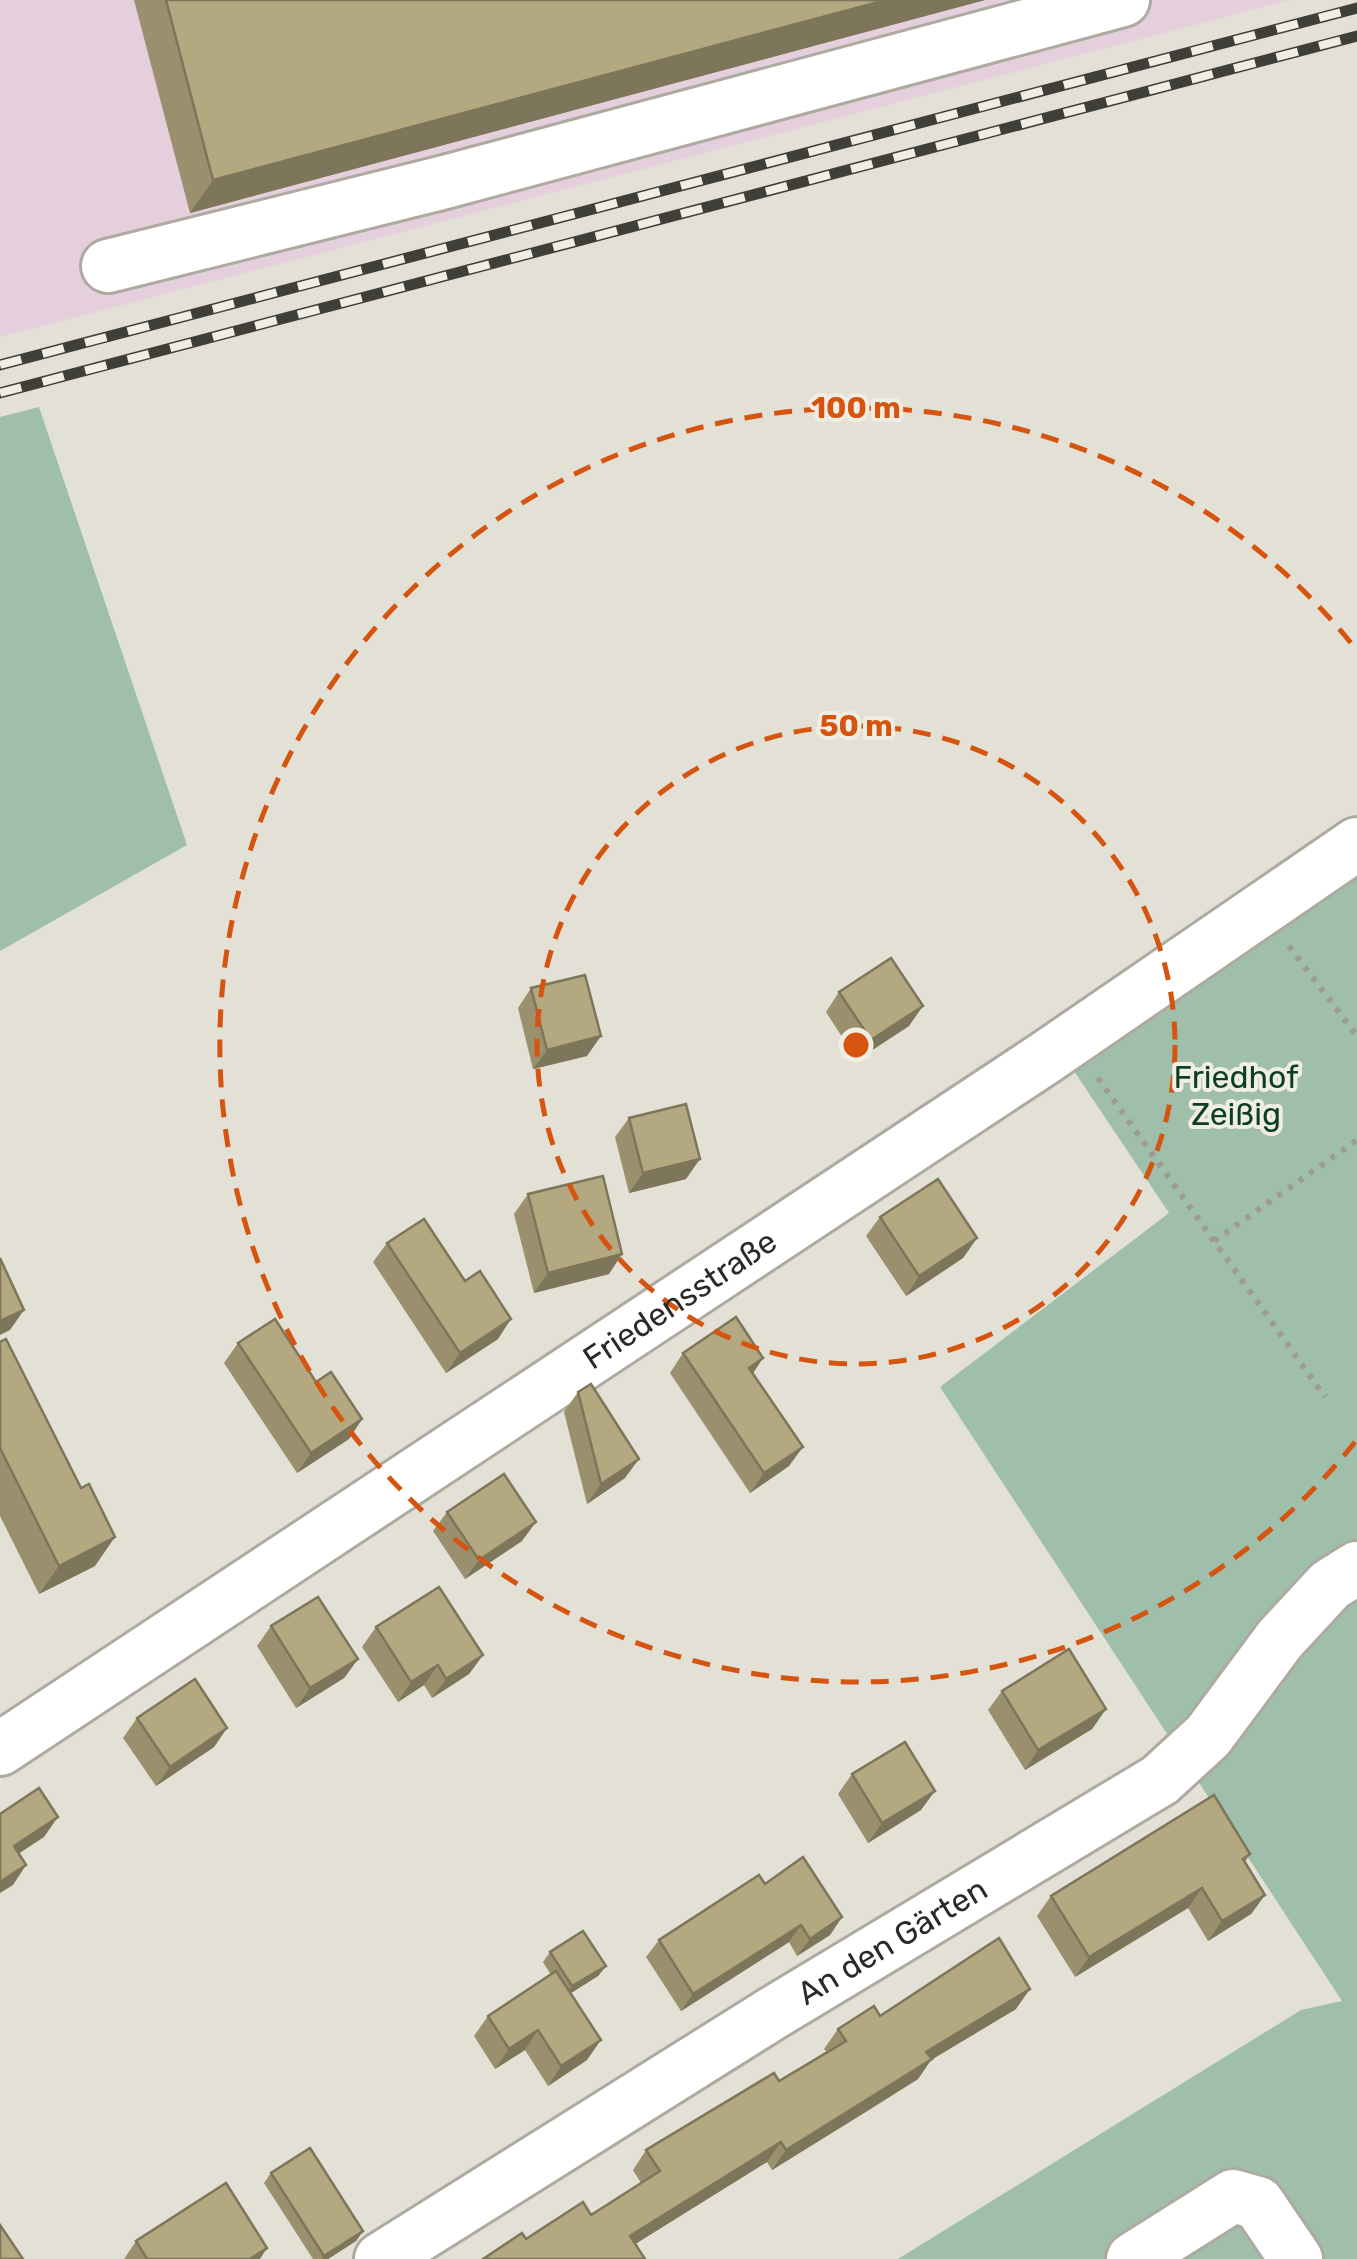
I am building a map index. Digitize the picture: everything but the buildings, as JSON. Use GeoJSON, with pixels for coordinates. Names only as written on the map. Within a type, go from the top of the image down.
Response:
{"type":"FeatureCollection","features":[{"type":"Feature","properties":{"kind":"street"},"geometry":{"type":"LineString","coordinates":[[108,266],[445,182],[1123,0]]}},
{"type":"Feature","properties":{"kind":"street","name":"Friedensstraße"},"geometry":{"type":"LineString","coordinates":[[0,1749],[1012,1080],[1357,844]]}},
{"type":"Feature","properties":{"kind":"street","name":"An den Gärten"},"geometry":{"type":"LineString","coordinates":[[381,2259],[773,2012],[1160,1780],[1208,1736],[1280,1639],[1330,1585],[1357,1568]]}},
{"type":"Feature","properties":{"kind":"street"},"geometry":{"type":"LineString","coordinates":[[1133,2259],[1233,2196],[1258,2202],[1296,2259]]}},
{"type":"Feature","properties":{"kind":"path"},"geometry":{"type":"LineString","coordinates":[[1262,910],[1357,1036]]}},
{"type":"Feature","properties":{"kind":"path"},"geometry":{"type":"LineString","coordinates":[[1097,1077],[1325,1397]]}},
{"type":"Feature","properties":{"kind":"path"},"geometry":{"type":"LineString","coordinates":[[1214,1241],[1357,1140]]}},
{"type":"Feature","properties":{"kind":"shaded area"},"geometry":{"type":"Polygon","coordinates":[[[0,0],[1290,0],[0,337],[0,0]]]}},
{"type":"Feature","properties":{"kind":"green space"},"geometry":{"type":"Polygon","coordinates":[[[39,407],[187,845],[0,951],[0,417],[39,407]]]}},
{"type":"Feature","properties":{"kind":"green space","name":"Friedhof Zeißig"},"geometry":{"type":"Polygon","coordinates":[[[1357,867],[1357,2259],[898,2259],[1301,2010],[1342,2001],[940,1387],[1169,1213],[1068,1062],[1357,867]]]}},
{"type":"Feature","properties":{"kind":"railway"},"geometry":{"type":"LineString","coordinates":[[0,365],[1357,8]]}},
{"type":"Feature","properties":{"kind":"railway"},"geometry":{"type":"LineString","coordinates":[[0,393],[1357,36]]}}]}
